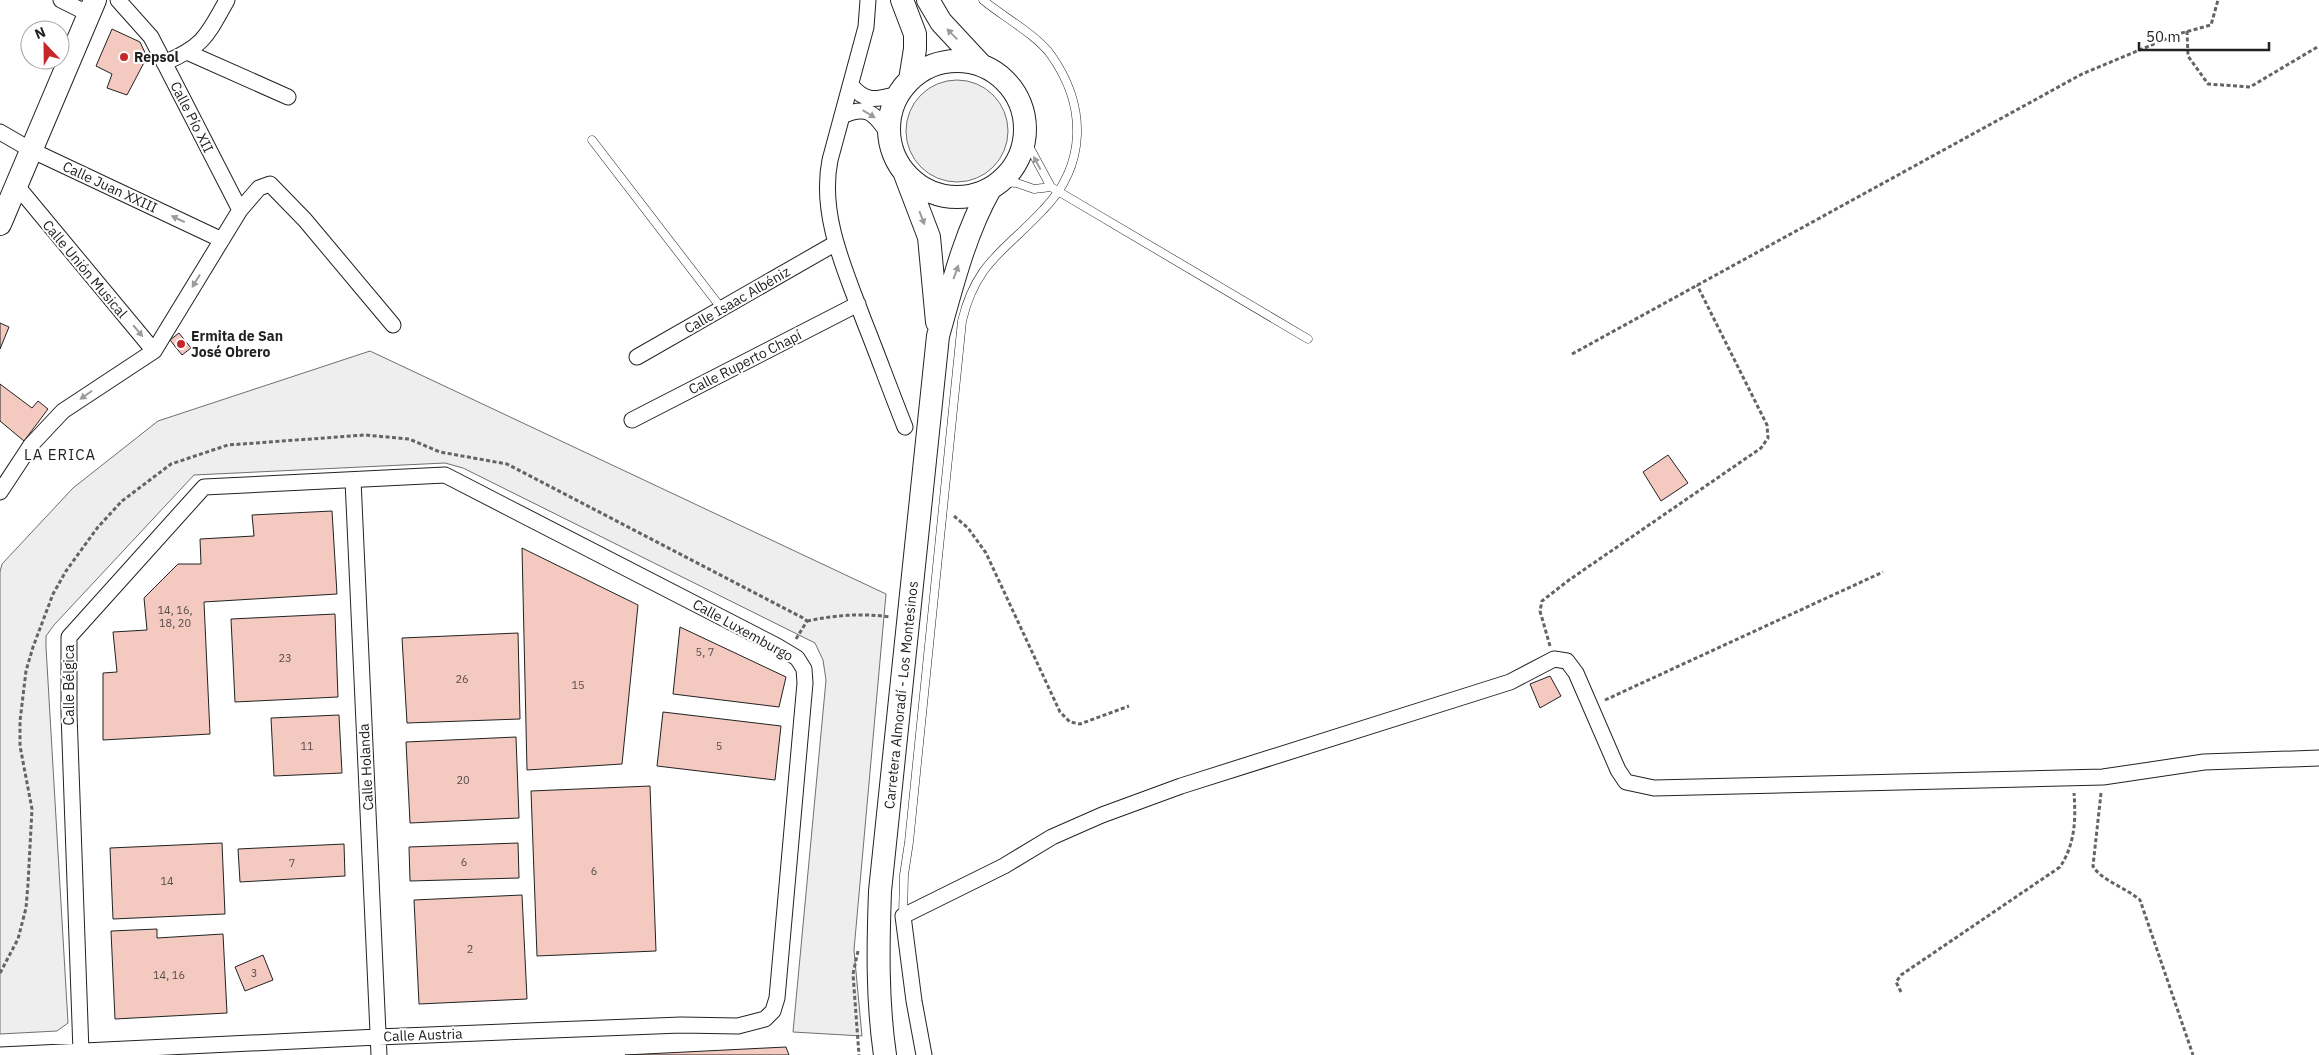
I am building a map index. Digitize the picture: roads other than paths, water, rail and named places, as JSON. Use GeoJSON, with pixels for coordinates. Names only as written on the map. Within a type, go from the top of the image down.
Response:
{"type":"FeatureCollection","features":[{"type":"Feature","properties":{"kind":"main road"},"geometry":{"type":"LineString","coordinates":[[902,0],[915,34],[915,49],[904,87],[892,107],[889,135],[897,161],[905,173],[923,188],[945,196],[968,196],[995,186],[1012,170],[1021,155],[1025,139],[1024,112],[1013,88],[999,75],[981,65],[966,61],[936,64],[904,87]]}},
{"type":"Feature","properties":{"kind":"main road"},"geometry":{"type":"LineString","coordinates":[[928,0],[941,22],[981,65]]}},
{"type":"Feature","properties":{"kind":"main road"},"geometry":{"type":"LineString","coordinates":[[0,224],[92,7]]}},
{"type":"Feature","properties":{"kind":"main road","name":"Carretera Almoradí - Los Montesinos"},"geometry":{"type":"LineString","coordinates":[[905,173],[930,237],[938,336]]}},
{"type":"Feature","properties":{"kind":"main road","name":"Carretera Almoradí - Los Montesinos"},"geometry":{"type":"LineString","coordinates":[[885,1055],[878,972],[880,891],[896,618],[938,336],[953,281],[981,205],[995,186]]}},
{"type":"Feature","properties":{"kind":"street"},"geometry":{"type":"LineString","coordinates":[[61,0],[92,7]]}},
{"type":"Feature","properties":{"kind":"street","name":"Calle Pío XII"},"geometry":{"type":"LineString","coordinates":[[118,0],[151,37],[240,210]]}},
{"type":"Feature","properties":{"kind":"street"},"geometry":{"type":"LineString","coordinates":[[164,63],[189,53],[207,35],[227,0]]}},
{"type":"Feature","properties":{"kind":"street"},"geometry":{"type":"LineString","coordinates":[[868,0],[866,27],[827,177],[830,217],[836,243],[904,427]]}},
{"type":"Feature","properties":{"kind":"street"},"geometry":{"type":"LineString","coordinates":[[189,53],[288,97]]}},
{"type":"Feature","properties":{"kind":"street"},"geometry":{"type":"LineString","coordinates":[[852,85],[865,98],[877,99],[904,87]]}},
{"type":"Feature","properties":{"kind":"street"},"geometry":{"type":"LineString","coordinates":[[842,116],[862,110],[869,112],[880,122],[889,135]]}},
{"type":"Feature","properties":{"kind":"street","name":"Calle Juan XXIII"},"geometry":{"type":"LineString","coordinates":[[0,132],[31,150],[222,240]]}},
{"type":"Feature","properties":{"kind":"street"},"geometry":{"type":"LineString","coordinates":[[0,492],[31,445],[63,411],[154,351],[240,210],[258,188],[270,184],[305,220],[393,325]]}},
{"type":"Feature","properties":{"kind":"street","name":"Calle Unión Musical"},"geometry":{"type":"LineString","coordinates":[[17,186],[154,351]]}},
{"type":"Feature","properties":{"kind":"street","name":"Calle Isaac Albéniz"},"geometry":{"type":"LineString","coordinates":[[637,357],[836,243]]}},
{"type":"Feature","properties":{"kind":"street","name":"Calle Ruperto Chapí"},"geometry":{"type":"LineString","coordinates":[[632,420],[858,304]]}},
{"type":"Feature","properties":{"kind":"street","name":"Calle Luxemburgo"},"geometry":{"type":"LineString","coordinates":[[353,480],[445,475],[797,658],[804,669],[804,683],[776,998],[773,1011],[765,1019]]}},
{"type":"Feature","properties":{"kind":"street","name":"Calle Holanda"},"geometry":{"type":"LineString","coordinates":[[353,480],[379,1055]]}},
{"type":"Feature","properties":{"kind":"street","name":"Calle Bélgica"},"geometry":{"type":"LineString","coordinates":[[81,1054],[69,714],[69,637],[204,487],[353,480]]}},
{"type":"Feature","properties":{"kind":"street"},"geometry":{"type":"LineString","coordinates":[[924,1055],[914,1001],[903,916],[1004,866],[1052,837],[1102,815],[1244,766],[1510,682],[1554,659],[1567,661],[1576,673],[1618,770],[1626,782],[1645,787],[2103,777],[2204,762],[2319,758]]}},
{"type":"Feature","properties":{"kind":"street","name":"Calle Austria"},"geometry":{"type":"LineString","coordinates":[[0,1055],[81,1054],[378,1037],[681,1026],[738,1026],[765,1019]]}},
{"type":"Feature","properties":{"kind":"lane"},"geometry":{"type":"LineString","coordinates":[[903,916],[904,875],[909,842],[942,506],[961,330],[967,300],[976,281],[989,262],[1060,192],[1071,168],[1076,149],[1078,119],[1068,86],[1050,54],[983,0]]}},
{"type":"Feature","properties":{"kind":"lane"},"geometry":{"type":"LineString","coordinates":[[1025,139],[1051,186],[1308,339]]}},
{"type":"Feature","properties":{"kind":"lane"},"geometry":{"type":"LineString","coordinates":[[592,140],[722,309]]}},
{"type":"Feature","properties":{"kind":"lane"},"geometry":{"type":"LineString","coordinates":[[995,186],[1017,183],[1034,189],[1051,186]]}},
{"type":"Feature","properties":{"kind":"place","name":"Repsol"},"geometry":{"type":"Point","coordinates":[124,57]}},
{"type":"Feature","properties":{"kind":"place","name":"Ermita de San José Obrero"},"geometry":{"type":"Point","coordinates":[181,344]}},
{"type":"Feature","properties":{"kind":"district","name":"LA ERICA"},"geometry":{"type":"Point","coordinates":[60,455]}}]}
